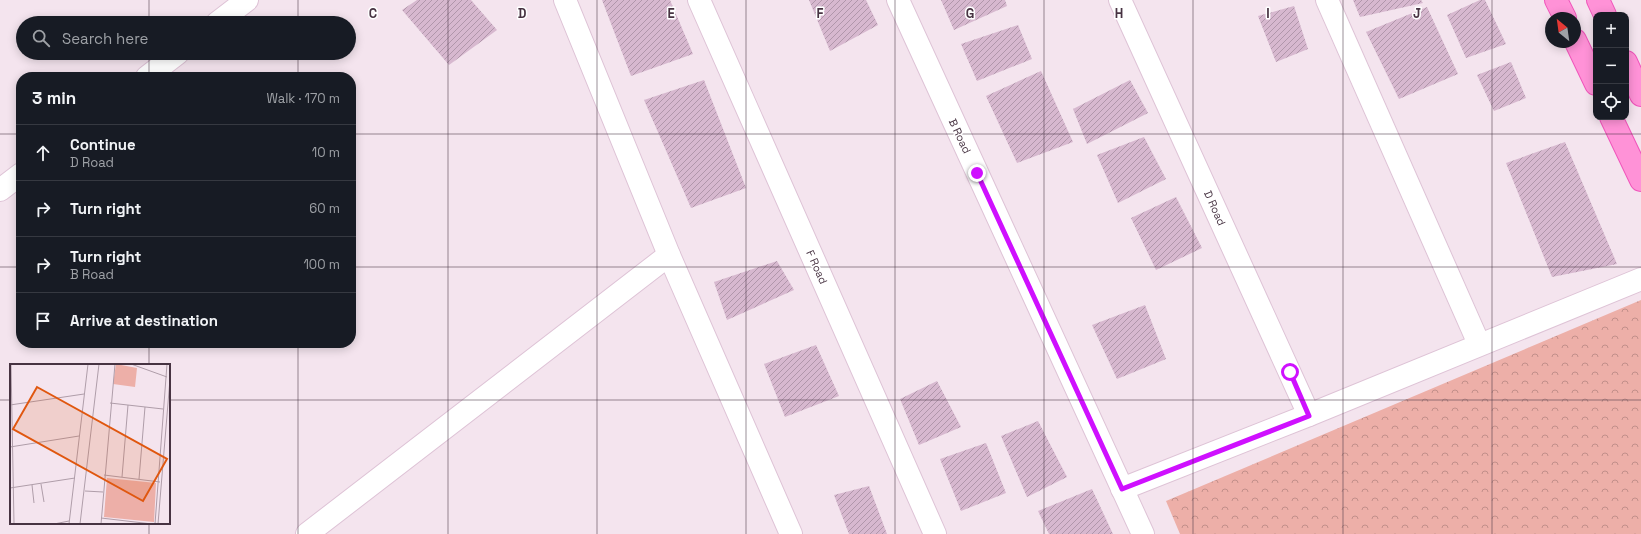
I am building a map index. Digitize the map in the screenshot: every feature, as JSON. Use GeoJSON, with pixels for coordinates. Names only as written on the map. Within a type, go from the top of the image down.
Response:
{"type":"FeatureCollection","features":[{"type":"Feature","properties":{"kind":"main road"},"geometry":{"type":"LineString","coordinates":[[1556,0],[1562,12]]}},
{"type":"Feature","properties":{"kind":"main road"},"geometry":{"type":"LineString","coordinates":[[1598,0],[1604,12]]}},
{"type":"Feature","properties":{"kind":"main road"},"geometry":{"type":"LineString","coordinates":[[1579,48],[1593,78]]}},
{"type":"Feature","properties":{"kind":"main road"},"geometry":{"type":"LineString","coordinates":[[1629,69],[1641,95]]}},
{"type":"Feature","properties":{"kind":"main road"},"geometry":{"type":"LineString","coordinates":[[1612,120],[1641,180]]}},
{"type":"Feature","properties":{"kind":"street"},"geometry":{"type":"LineString","coordinates":[[226,16],[247,0]]}},
{"type":"Feature","properties":{"kind":"street"},"geometry":{"type":"LineString","coordinates":[[565,0],[669,254],[791,534]]}},
{"type":"Feature","properties":{"kind":"street","name":"F Road"},"geometry":{"type":"LineString","coordinates":[[699,0],[935,534]]}},
{"type":"Feature","properties":{"kind":"street","name":"B Road"},"geometry":{"type":"LineString","coordinates":[[898,0],[1144,534]]}},
{"type":"Feature","properties":{"kind":"street","name":"D Road"},"geometry":{"type":"LineString","coordinates":[[1120,0],[1309,416]]}},
{"type":"Feature","properties":{"kind":"street"},"geometry":{"type":"LineString","coordinates":[[1327,0],[1480,344]]}},
{"type":"Feature","properties":{"kind":"street"},"geometry":{"type":"LineString","coordinates":[[153,72],[169,60]]}},
{"type":"Feature","properties":{"kind":"street"},"geometry":{"type":"LineString","coordinates":[[0,190],[16,178]]}},
{"type":"Feature","properties":{"kind":"street"},"geometry":{"type":"LineString","coordinates":[[307,534],[669,254]]}},
{"type":"Feature","properties":{"kind":"street"},"geometry":{"type":"LineString","coordinates":[[1122,489],[1309,416],[1480,344],[1641,279]]}},
{"type":"Feature","properties":{"kind":"green space"},"geometry":{"type":"Polygon","coordinates":[[[1641,300],[1641,534],[1180,534],[1166,501],[1641,300]]]}},
{"type":"Feature","properties":{"kind":"building"},"geometry":{"type":"Polygon","coordinates":[[[417,0],[471,0],[497,30],[449,65],[402,10],[417,0]]]}},
{"type":"Feature","properties":{"kind":"building"},"geometry":{"type":"Polygon","coordinates":[[[602,0],[670,0],[693,54],[631,76],[602,0]]]}},
{"type":"Feature","properties":{"kind":"building"},"geometry":{"type":"Polygon","coordinates":[[[809,0],[866,0],[878,25],[830,51],[809,0]]]}},
{"type":"Feature","properties":{"kind":"building"},"geometry":{"type":"Polygon","coordinates":[[[941,0],[1005,0],[1007,6],[954,30],[941,0]]]}},
{"type":"Feature","properties":{"kind":"building"},"geometry":{"type":"Polygon","coordinates":[[[1353,0],[1421,0],[1423,3],[1360,17],[1353,0]]]}},
{"type":"Feature","properties":{"kind":"building"},"geometry":{"type":"Polygon","coordinates":[[[1480,0],[1485,0],[1506,44],[1466,58],[1447,15],[1480,0]]]}},
{"type":"Feature","properties":{"kind":"building"},"geometry":{"type":"Polygon","coordinates":[[[1294,6],[1308,49],[1276,62],[1258,16],[1294,6]]]}},
{"type":"Feature","properties":{"kind":"building"},"geometry":{"type":"Polygon","coordinates":[[[1427,7],[1458,74],[1399,99],[1366,32],[1427,7]]]}},
{"type":"Feature","properties":{"kind":"building"},"geometry":{"type":"Polygon","coordinates":[[[1018,25],[1032,59],[977,81],[961,44],[1018,25]]]}},
{"type":"Feature","properties":{"kind":"building"},"geometry":{"type":"Polygon","coordinates":[[[1511,62],[1526,98],[1494,111],[1477,75],[1511,62]]]}},
{"type":"Feature","properties":{"kind":"building"},"geometry":{"type":"Polygon","coordinates":[[[1041,71],[1073,142],[1017,163],[986,96],[1041,71]]]}},
{"type":"Feature","properties":{"kind":"building"},"geometry":{"type":"Polygon","coordinates":[[[704,80],[746,188],[691,208],[644,100],[704,80]]]}},
{"type":"Feature","properties":{"kind":"building"},"geometry":{"type":"Polygon","coordinates":[[[1130,80],[1148,113],[1087,144],[1073,109],[1130,80]]]}},
{"type":"Feature","properties":{"kind":"building"},"geometry":{"type":"Polygon","coordinates":[[[1144,137],[1166,179],[1118,203],[1097,155],[1144,137]]]}},
{"type":"Feature","properties":{"kind":"building"},"geometry":{"type":"Polygon","coordinates":[[[1565,142],[1617,264],[1552,277],[1506,163],[1565,142]]]}},
{"type":"Feature","properties":{"kind":"building"},"geometry":{"type":"Polygon","coordinates":[[[1176,197],[1202,248],[1156,270],[1131,218],[1176,197]]]}},
{"type":"Feature","properties":{"kind":"building"},"geometry":{"type":"Polygon","coordinates":[[[777,261],[794,290],[727,320],[714,282],[777,261]]]}},
{"type":"Feature","properties":{"kind":"building"},"geometry":{"type":"Polygon","coordinates":[[[1145,305],[1166,359],[1117,379],[1092,325],[1145,305]]]}},
{"type":"Feature","properties":{"kind":"building"},"geometry":{"type":"Polygon","coordinates":[[[816,345],[839,396],[785,417],[764,364],[816,345]]]}},
{"type":"Feature","properties":{"kind":"building"},"geometry":{"type":"Polygon","coordinates":[[[937,381],[961,427],[919,445],[900,399],[937,381]]]}},
{"type":"Feature","properties":{"kind":"building"},"geometry":{"type":"Polygon","coordinates":[[[1038,421],[1067,477],[1027,497],[1001,436],[1038,421]]]}},
{"type":"Feature","properties":{"kind":"building"},"geometry":{"type":"Polygon","coordinates":[[[986,443],[1006,493],[961,511],[940,459],[986,443]]]}},
{"type":"Feature","properties":{"kind":"building"},"geometry":{"type":"Polygon","coordinates":[[[869,486],[887,534],[849,534],[834,495],[869,486]]]}},
{"type":"Feature","properties":{"kind":"building"},"geometry":{"type":"Polygon","coordinates":[[[1092,489],[1113,534],[1049,534],[1038,511],[1092,489]]]}},
{"type":"Feature","properties":{"kind":"route"},"geometry":{"type":"LineString","coordinates":[[977,173],[1122,489],[1309,416],[1290,372]]}}]}
